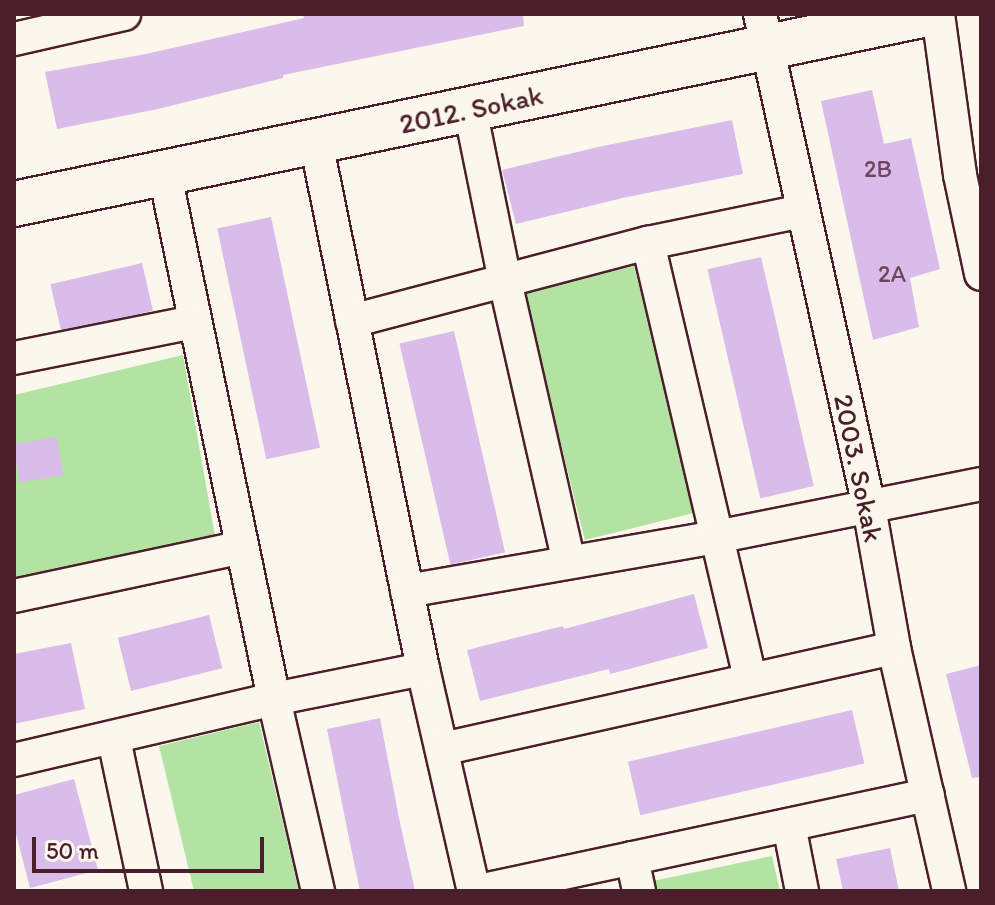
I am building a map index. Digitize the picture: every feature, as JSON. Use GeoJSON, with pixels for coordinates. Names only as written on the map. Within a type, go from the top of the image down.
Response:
{"type":"FeatureCollection","features":[{"type":"Feature","properties":{"kind":"street"},"geometry":{"type":"LineString","coordinates":[[14,39],[124,14]]}},
{"type":"Feature","properties":{"kind":"street","name":"2012. Sokak"},"geometry":{"type":"LineString","coordinates":[[14,204],[165,175],[470,109],[764,30],[927,14]]}},
{"type":"Feature","properties":{"kind":"street"},"geometry":{"type":"LineString","coordinates":[[938,14],[971,173],[981,274]]}},
{"type":"Feature","properties":{"kind":"street","name":"2003. Sokak"},"geometry":{"type":"LineString","coordinates":[[764,30],[869,507],[894,648],[949,891]]}},
{"type":"Feature","properties":{"kind":"street"},"geometry":{"type":"LineString","coordinates":[[470,109],[505,281],[569,562]]}},
{"type":"Feature","properties":{"kind":"street"},"geometry":{"type":"LineString","coordinates":[[316,142],[423,669],[476,891],[928,795]]}},
{"type":"Feature","properties":{"kind":"street"},"geometry":{"type":"LineString","coordinates":[[165,175],[274,699],[318,891]]}},
{"type":"Feature","properties":{"kind":"street"},"geometry":{"type":"LineString","coordinates":[[352,321],[648,243],[802,211]]}},
{"type":"Feature","properties":{"kind":"street"},"geometry":{"type":"LineString","coordinates":[[648,243],[750,679]]}},
{"type":"Feature","properties":{"kind":"street"},"geometry":{"type":"LineString","coordinates":[[14,358],[194,322]]}},
{"type":"Feature","properties":{"kind":"street"},"geometry":{"type":"LineString","coordinates":[[407,591],[716,537],[981,484]]}},
{"type":"Feature","properties":{"kind":"street"},"geometry":{"type":"LineString","coordinates":[[14,596],[242,547]]}},
{"type":"Feature","properties":{"kind":"street"},"geometry":{"type":"LineString","coordinates":[[442,749],[894,648]]}},
{"type":"Feature","properties":{"kind":"street"},"geometry":{"type":"LineString","coordinates":[[14,760],[274,699],[423,669]]}},
{"type":"Feature","properties":{"kind":"street"},"geometry":{"type":"LineString","coordinates":[[114,739],[146,891]]}},
{"type":"Feature","properties":{"kind":"street"},"geometry":{"type":"LineString","coordinates":[[789,825],[802,891]]}},
{"type":"Feature","properties":{"kind":"street"},"geometry":{"type":"LineString","coordinates":[[632,858],[639,891]]}},
{"type":"Feature","properties":{"kind":"green space"},"geometry":{"type":"Polygon","coordinates":[[[634,266],[695,512],[585,540],[523,294],[634,266]]]}},
{"type":"Feature","properties":{"kind":"green space"},"geometry":{"type":"Polygon","coordinates":[[[183,355],[216,542],[14,582],[14,395],[183,355]]]}},
{"type":"Feature","properties":{"kind":"green space"},"geometry":{"type":"Polygon","coordinates":[[[259,722],[299,891],[194,891],[159,746],[259,722]]]}},
{"type":"Feature","properties":{"kind":"green space"},"geometry":{"type":"Polygon","coordinates":[[[772,856],[780,891],[655,891],[653,881],[772,856]]]}},
{"type":"Feature","properties":{"kind":"building"},"geometry":{"type":"Polygon","coordinates":[[[303,14],[523,14],[524,26],[283,75],[283,78],[158,109],[57,129],[45,72],[146,54],[304,18],[303,14]]]}},
{"type":"Feature","properties":{"kind":"building"},"geometry":{"type":"Polygon","coordinates":[[[872,90],[884,144],[911,138],[940,269],[910,278],[919,327],[873,340],[821,101],[872,90]]]}},
{"type":"Feature","properties":{"kind":"building"},"geometry":{"type":"Polygon","coordinates":[[[732,120],[743,174],[627,197],[516,224],[502,170],[732,120]]]}},
{"type":"Feature","properties":{"kind":"building"},"geometry":{"type":"Polygon","coordinates":[[[271,217],[320,448],[266,459],[217,228],[271,217]]]}},
{"type":"Feature","properties":{"kind":"building"},"geometry":{"type":"Polygon","coordinates":[[[761,257],[814,486],[760,498],[707,269],[761,257]]]}},
{"type":"Feature","properties":{"kind":"building"},"geometry":{"type":"Polygon","coordinates":[[[142,263],[153,311],[61,332],[50,284],[142,263]]]}},
{"type":"Feature","properties":{"kind":"building"},"geometry":{"type":"Polygon","coordinates":[[[454,331],[505,552],[450,565],[399,344],[454,331]]]}},
{"type":"Feature","properties":{"kind":"building"},"geometry":{"type":"Polygon","coordinates":[[[57,437],[63,476],[20,482],[14,444],[57,437]]]}},
{"type":"Feature","properties":{"kind":"building"},"geometry":{"type":"Polygon","coordinates":[[[694,594],[708,648],[610,674],[609,669],[480,701],[467,650],[563,626],[564,629],[694,594]]]}},
{"type":"Feature","properties":{"kind":"building"},"geometry":{"type":"Polygon","coordinates":[[[209,615],[222,668],[131,691],[118,638],[209,615]]]}},
{"type":"Feature","properties":{"kind":"building"},"geometry":{"type":"Polygon","coordinates":[[[71,643],[85,709],[14,724],[14,654],[71,643]]]}},
{"type":"Feature","properties":{"kind":"building"},"geometry":{"type":"Polygon","coordinates":[[[981,665],[981,777],[972,778],[946,674],[981,665]]]}},
{"type":"Feature","properties":{"kind":"building"},"geometry":{"type":"Polygon","coordinates":[[[852,710],[864,764],[640,815],[628,762],[852,710]]]}},
{"type":"Feature","properties":{"kind":"building"},"geometry":{"type":"Polygon","coordinates":[[[380,718],[415,891],[360,891],[351,848],[327,729],[380,718]]]}},
{"type":"Feature","properties":{"kind":"building"},"geometry":{"type":"Polygon","coordinates":[[[74,779],[98,870],[30,888],[14,826],[14,795],[74,779]]]}},
{"type":"Feature","properties":{"kind":"building"},"geometry":{"type":"Polygon","coordinates":[[[890,848],[899,891],[843,891],[836,859],[890,848]]]}}]}
